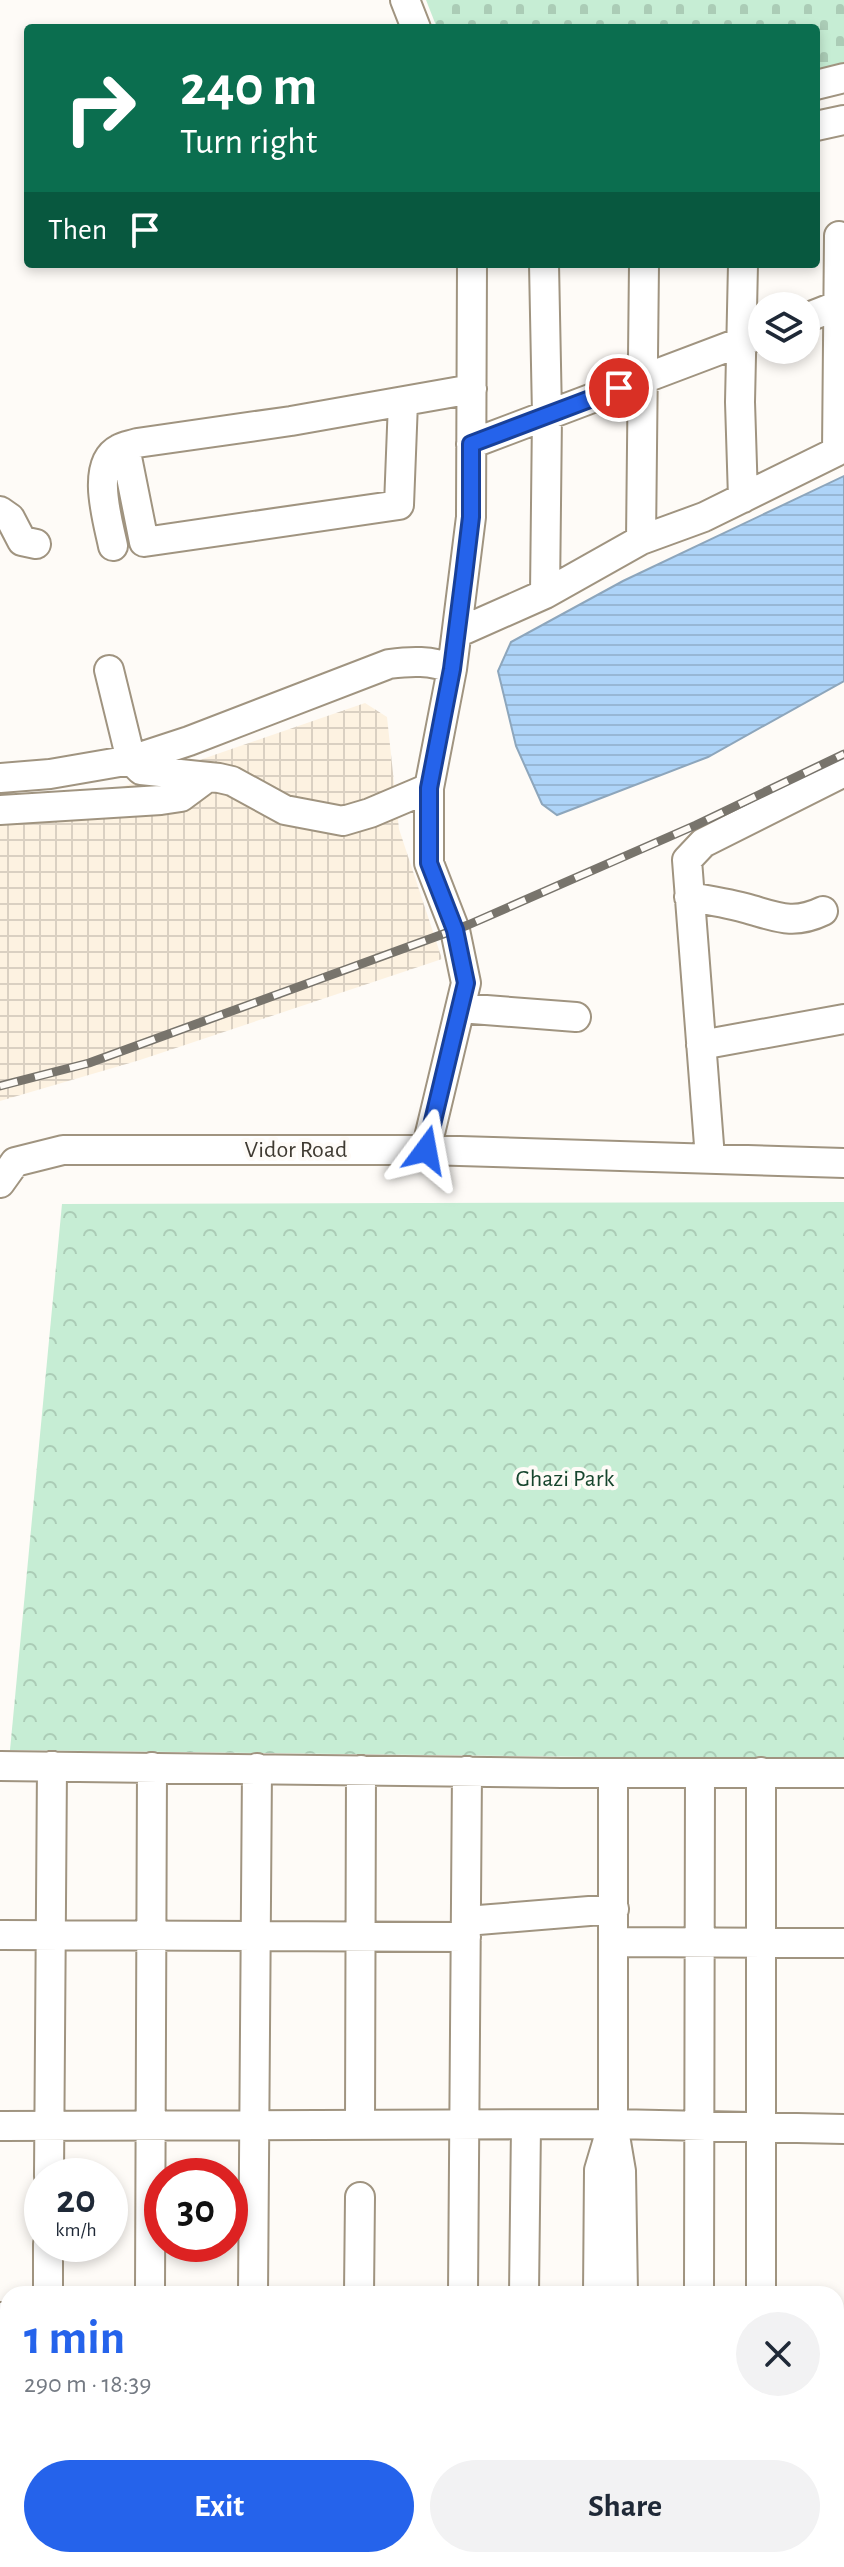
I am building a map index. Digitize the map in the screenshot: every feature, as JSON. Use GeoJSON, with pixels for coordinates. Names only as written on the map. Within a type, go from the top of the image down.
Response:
{"type":"FeatureCollection","features":[{"type":"Feature","properties":{"kind":"street"},"geometry":{"type":"LineString","coordinates":[[405,0],[414,24]]}},
{"type":"Feature","properties":{"kind":"street"},"geometry":{"type":"LineString","coordinates":[[820,84],[844,78]]}},
{"type":"Feature","properties":{"kind":"street"},"geometry":{"type":"LineString","coordinates":[[820,125],[844,120]]}},
{"type":"Feature","properties":{"kind":"street"},"geometry":{"type":"LineString","coordinates":[[457,633],[545,594],[641,540],[704,517],[840,450],[839,236]]}},
{"type":"Feature","properties":{"kind":"street"},"geometry":{"type":"LineString","coordinates":[[426,1150],[466,983],[455,930],[429,863],[429,788],[452,669],[471,517],[472,268]]}},
{"type":"Feature","properties":{"kind":"street"},"geometry":{"type":"LineString","coordinates":[[544,268],[547,415],[545,594]]}},
{"type":"Feature","properties":{"kind":"street"},"geometry":{"type":"LineString","coordinates":[[641,540],[644,268]]}},
{"type":"Feature","properties":{"kind":"street"},"geometry":{"type":"LineString","coordinates":[[743,268],[748,310]]}},
{"type":"Feature","properties":{"kind":"street"},"geometry":{"type":"LineString","coordinates":[[820,313],[841,305]]}},
{"type":"Feature","properties":{"kind":"street"},"geometry":{"type":"LineString","coordinates":[[471,444],[748,339]]}},
{"type":"Feature","properties":{"kind":"street"},"geometry":{"type":"LineString","coordinates":[[743,498],[750,364]]}},
{"type":"Feature","properties":{"kind":"street"},"geometry":{"type":"LineString","coordinates":[[113,546],[105,507],[103,474],[108,460],[117,450],[472,389]]}},
{"type":"Feature","properties":{"kind":"street"},"geometry":{"type":"LineString","coordinates":[[125,447],[144,542],[399,505],[403,402]]}},
{"type":"Feature","properties":{"kind":"street"},"geometry":{"type":"LineString","coordinates":[[0,511],[10,518],[22,541],[36,544]]}},
{"type":"Feature","properties":{"kind":"street"},"geometry":{"type":"LineString","coordinates":[[0,778],[50,774],[131,760],[189,741],[389,664],[437,663],[452,669]]}},
{"type":"Feature","properties":{"kind":"street"},"geometry":{"type":"LineString","coordinates":[[109,670],[131,760],[141,770],[232,781],[285,810],[343,821],[429,788]]}},
{"type":"Feature","properties":{"kind":"street"},"geometry":{"type":"LineString","coordinates":[[710,1158],[687,860],[703,843],[844,772]]}},
{"type":"Feature","properties":{"kind":"street"},"geometry":{"type":"LineString","coordinates":[[0,810],[181,797],[208,777]]}},
{"type":"Feature","properties":{"kind":"street"},"geometry":{"type":"LineString","coordinates":[[689,897],[744,908],[779,920],[809,918],[823,911]]}},
{"type":"Feature","properties":{"kind":"street"},"geometry":{"type":"LineString","coordinates":[[460,1008],[576,1017]]}},
{"type":"Feature","properties":{"kind":"street"},"geometry":{"type":"LineString","coordinates":[[701,1045],[844,1019]]}},
{"type":"Feature","properties":{"kind":"street","name":"Vidor Road"},"geometry":{"type":"LineString","coordinates":[[0,1183],[15,1162],[63,1150],[426,1150],[844,1163]]}},
{"type":"Feature","properties":{"kind":"street"},"geometry":{"type":"LineString","coordinates":[[0,1766],[844,1773]]}},
{"type":"Feature","properties":{"kind":"street"},"geometry":{"type":"LineString","coordinates":[[49,2158],[52,1766]]}},
{"type":"Feature","properties":{"kind":"street"},"geometry":{"type":"LineString","coordinates":[[150,2286],[152,1767]]}},
{"type":"Feature","properties":{"kind":"street"},"geometry":{"type":"LineString","coordinates":[[253,2286],[257,1768]]}},
{"type":"Feature","properties":{"kind":"street"},"geometry":{"type":"LineString","coordinates":[[360,2125],[361,1770]]}},
{"type":"Feature","properties":{"kind":"street"},"geometry":{"type":"LineString","coordinates":[[463,2286],[467,1771]]}},
{"type":"Feature","properties":{"kind":"street"},"geometry":{"type":"LineString","coordinates":[[761,1772],[761,2286]]}},
{"type":"Feature","properties":{"kind":"street"},"geometry":{"type":"LineString","coordinates":[[613,1773],[613,2124],[621,2171],[623,2286]]}},
{"type":"Feature","properties":{"kind":"street"},"geometry":{"type":"LineString","coordinates":[[699,2286],[700,1773]]}},
{"type":"Feature","properties":{"kind":"street"},"geometry":{"type":"LineString","coordinates":[[0,1935],[361,1936],[466,1929],[614,1909]]}},
{"type":"Feature","properties":{"kind":"street"},"geometry":{"type":"LineString","coordinates":[[614,1942],[844,1943]]}},
{"type":"Feature","properties":{"kind":"street"},"geometry":{"type":"LineString","coordinates":[[598,2286],[599,2170],[613,2124]]}},
{"type":"Feature","properties":{"kind":"street"},"geometry":{"type":"LineString","coordinates":[[0,2126],[613,2124],[844,2129]]}},
{"type":"Feature","properties":{"kind":"street"},"geometry":{"type":"LineString","coordinates":[[524,2286],[526,2125]]}},
{"type":"Feature","properties":{"kind":"street"},"geometry":{"type":"LineString","coordinates":[[359,2286],[360,2197]]}},
{"type":"Feature","properties":{"kind":"street"},"geometry":{"type":"LineString","coordinates":[[48,2262],[48,2286]]}},
{"type":"Feature","properties":{"kind":"shaded area"},"geometry":{"type":"Polygon","coordinates":[[[365,703],[387,717],[399,829],[442,959],[140,1060],[0,1101],[0,820],[49,812],[365,703]]]}},
{"type":"Feature","properties":{"kind":"green space"},"geometry":{"type":"Polygon","coordinates":[[[426,0],[844,0],[844,70],[820,75],[820,24],[435,24],[426,0]]]}},
{"type":"Feature","properties":{"kind":"green space","name":"Ghazi Park"},"geometry":{"type":"Polygon","coordinates":[[[844,1202],[844,1760],[10,1750],[62,1204],[844,1202]]]}},
{"type":"Feature","properties":{"kind":"water"},"geometry":{"type":"Polygon","coordinates":[[[844,476],[844,681],[708,757],[557,815],[542,804],[516,746],[498,671],[511,642],[623,581],[844,476]]]}},
{"type":"Feature","properties":{"kind":"railway"},"geometry":{"type":"LineString","coordinates":[[0,1086],[89,1063],[468,925],[696,825],[844,754]]}},
{"type":"Feature","properties":{"kind":"route"},"geometry":{"type":"LineString","coordinates":[[426,1150],[466,983],[455,930],[429,863],[429,788],[452,669],[464,575],[471,517],[471,444],[619,388]]}}]}
